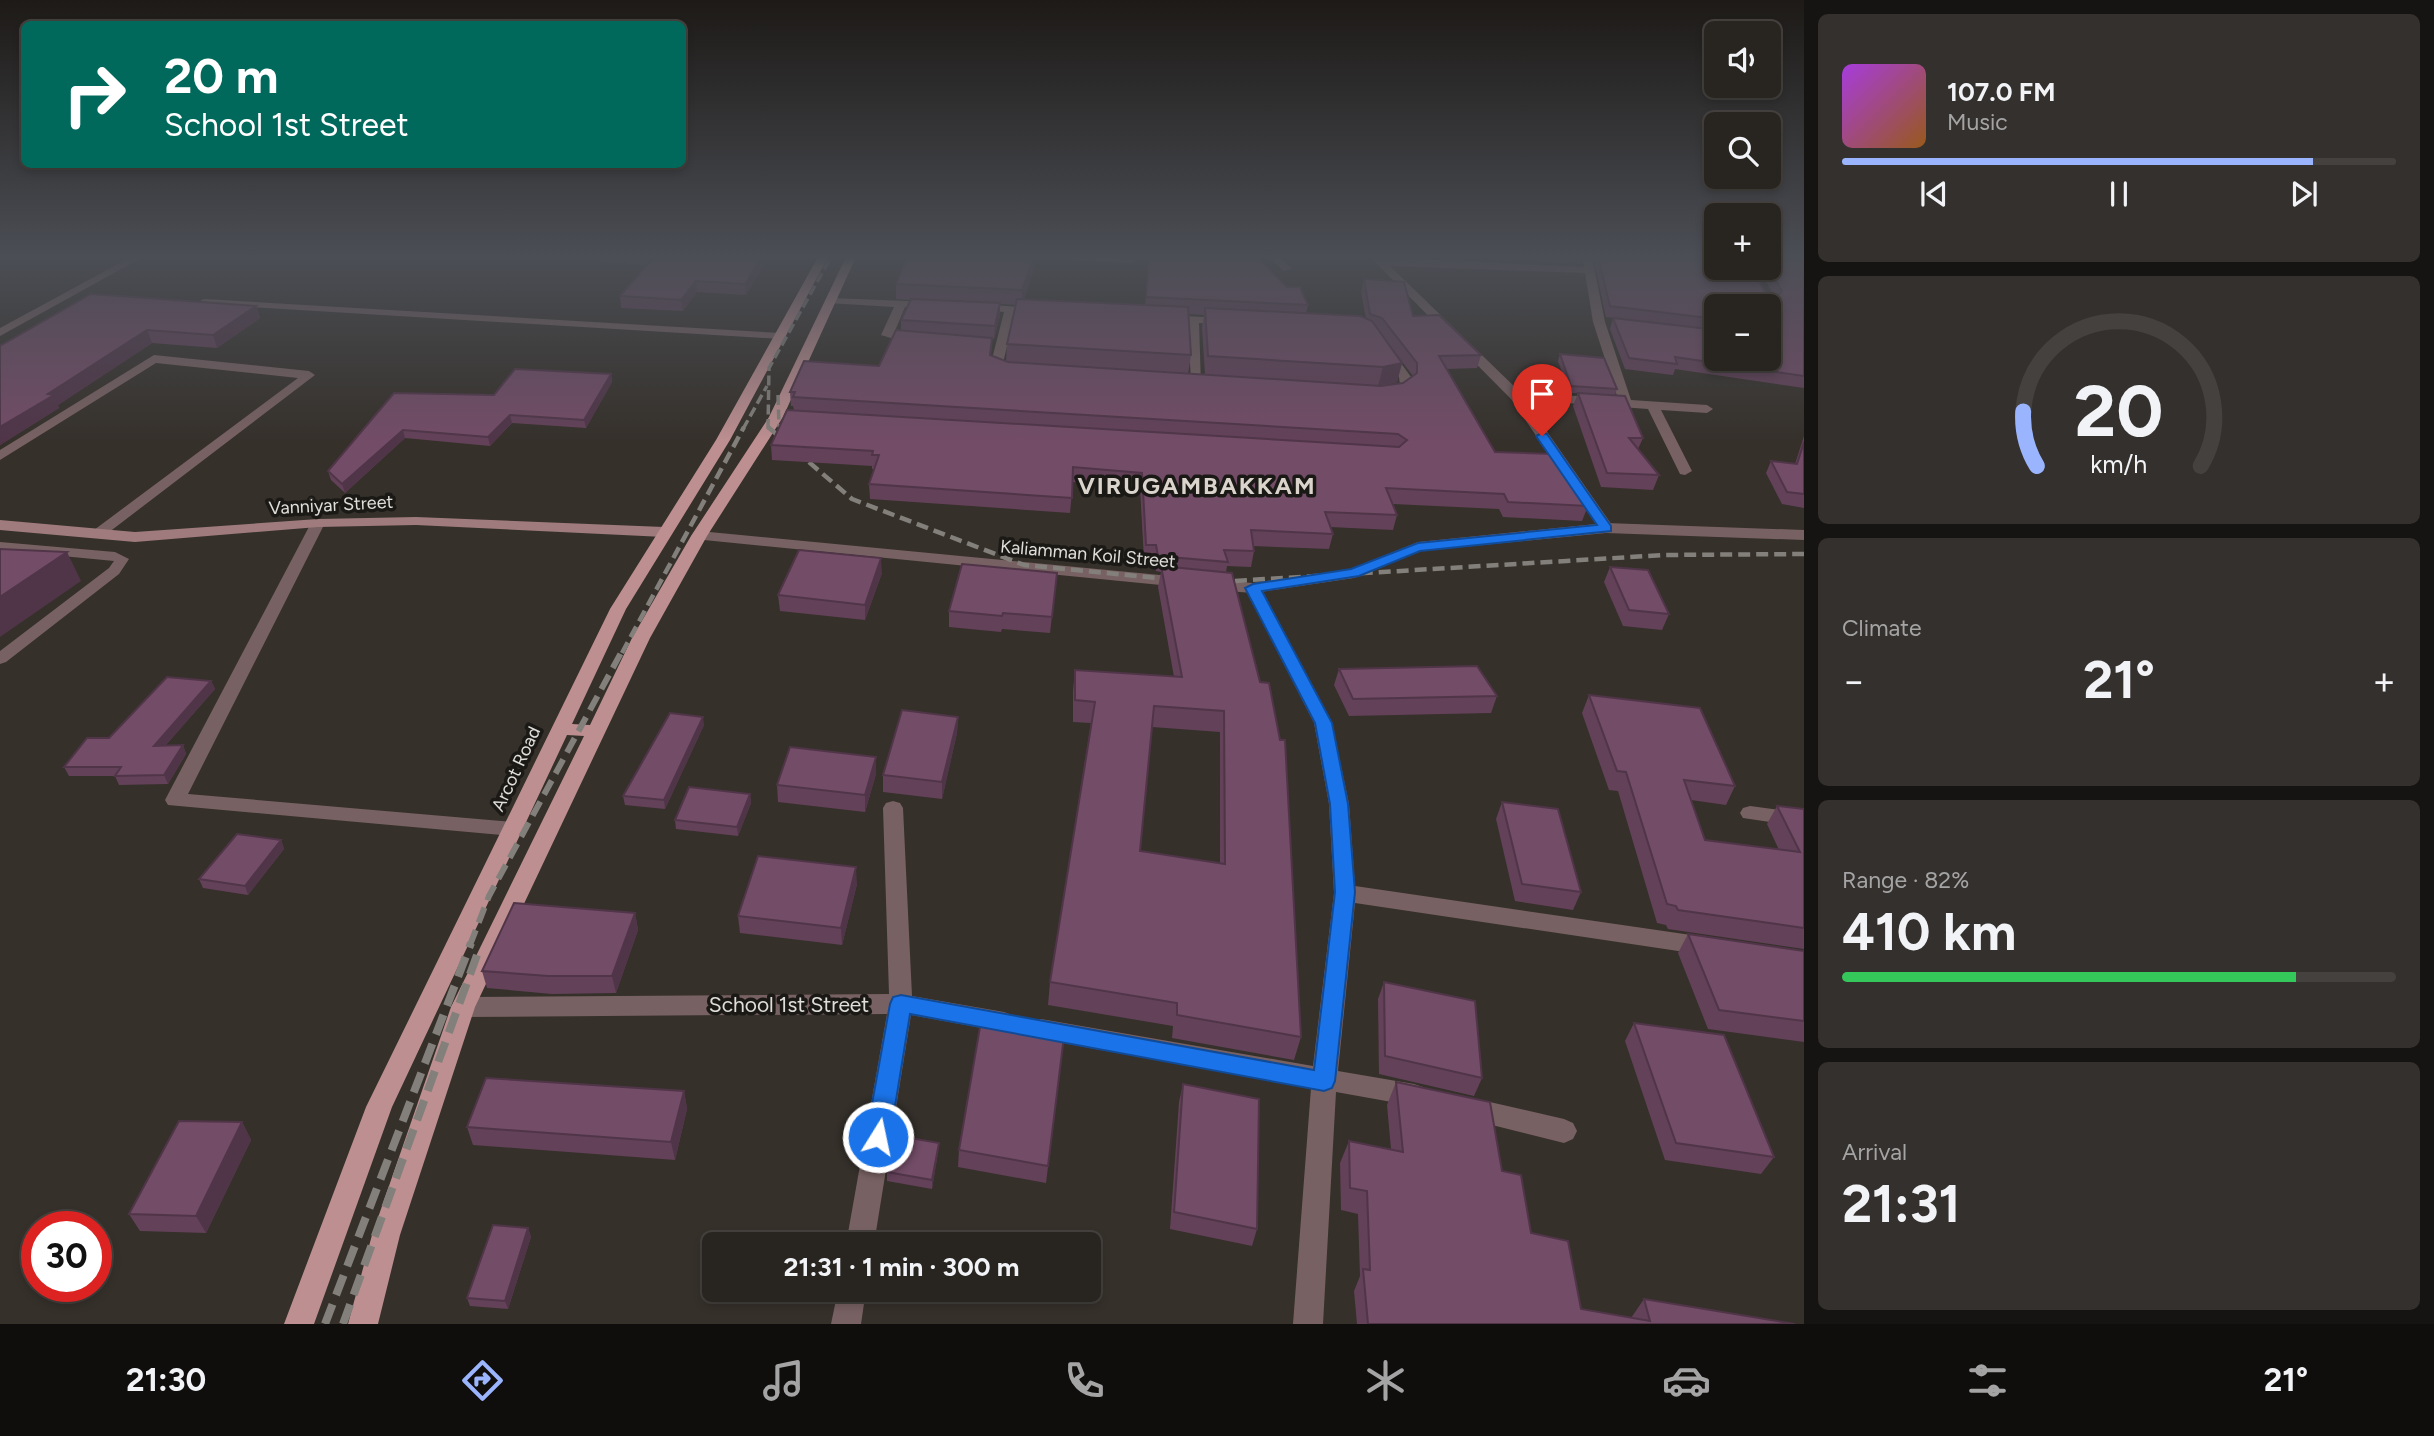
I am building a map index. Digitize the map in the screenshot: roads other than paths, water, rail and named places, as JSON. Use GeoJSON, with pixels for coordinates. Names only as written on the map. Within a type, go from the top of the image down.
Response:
{"type":"FeatureCollection","features":[{"type":"Feature","properties":{"kind":"main road","name":"Arcot Road"},"geometry":{"type":"LineString","coordinates":[[299,1324],[380,1107],[618,609],[723,440],[790,319]]}},
{"type":"Feature","properties":{"kind":"main road"},"geometry":{"type":"LineString","coordinates":[[363,1324],[386,1235],[463,1007],[641,638],[699,536],[783,417],[824,319]]}},
{"type":"Feature","properties":{"kind":"main road","name":"Vanniyar Street"},"geometry":{"type":"LineString","coordinates":[[0,525],[135,537],[318,523],[416,521],[664,532]]}},
{"type":"Feature","properties":{"kind":"main road"},"geometry":{"type":"LineString","coordinates":[[560,729],[597,732]]}},
{"type":"Feature","properties":{"kind":"street"},"geometry":{"type":"LineString","coordinates":[[0,333],[26,319]]}},
{"type":"Feature","properties":{"kind":"street"},"geometry":{"type":"LineString","coordinates":[[481,319],[781,337]]}},
{"type":"Feature","properties":{"kind":"street"},"geometry":{"type":"LineString","coordinates":[[894,319],[887,335],[897,339],[925,342]]}},
{"type":"Feature","properties":{"kind":"street"},"geometry":{"type":"LineString","coordinates":[[1007,319],[997,346],[998,367],[1022,370]]}},
{"type":"Feature","properties":{"kind":"street"},"geometry":{"type":"LineString","coordinates":[[1189,319],[1233,321]]}},
{"type":"Feature","properties":{"kind":"street"},"geometry":{"type":"LineString","coordinates":[[1193,319],[1197,382]]}},
{"type":"Feature","properties":{"kind":"street"},"geometry":{"type":"LineString","coordinates":[[1438,319],[1516,396],[1606,528]]}},
{"type":"Feature","properties":{"kind":"street"},"geometry":{"type":"LineString","coordinates":[[1604,319],[1626,402]]}},
{"type":"Feature","properties":{"kind":"street"},"geometry":{"type":"LineString","coordinates":[[1380,392],[1391,392],[1403,388],[1406,384],[1405,377],[1381,345]]}},
{"type":"Feature","properties":{"kind":"street"},"geometry":{"type":"LineString","coordinates":[[0,456],[154,359],[309,375],[99,533]]}},
{"type":"Feature","properties":{"kind":"street"},"geometry":{"type":"LineString","coordinates":[[1516,396],[1707,410]]}},
{"type":"Feature","properties":{"kind":"street"},"geometry":{"type":"LineString","coordinates":[[1653,406],[1685,471]]}},
{"type":"Feature","properties":{"kind":"street"},"geometry":{"type":"LineString","coordinates":[[318,523],[175,800],[513,829]]}},
{"type":"Feature","properties":{"kind":"street","name":"Kaliamman Koil Street"},"geometry":{"type":"LineString","coordinates":[[699,536],[1253,588],[1354,573],[1418,547],[1606,528],[1804,535]]}},
{"type":"Feature","properties":{"kind":"street"},"geometry":{"type":"LineString","coordinates":[[1253,588],[1323,723],[1339,804],[1345,892],[1324,1081],[1308,1324]]}},
{"type":"Feature","properties":{"kind":"street"},"geometry":{"type":"LineString","coordinates":[[862,1232],[901,1004],[893,808]]}},
{"type":"Feature","properties":{"kind":"street"},"geometry":{"type":"LineString","coordinates":[[1750,813],[1804,820]]}},
{"type":"Feature","properties":{"kind":"street"},"geometry":{"type":"LineString","coordinates":[[1345,892],[1723,948]]}},
{"type":"Feature","properties":{"kind":"street","name":"School 1st Street"},"geometry":{"type":"LineString","coordinates":[[463,1007],[901,1004],[1440,1101],[1564,1131]]}},
{"type":"Feature","properties":{"kind":"street"},"geometry":{"type":"LineString","coordinates":[[846,1324],[850,1302]]}},
{"type":"Feature","properties":{"kind":"lane"},"geometry":{"type":"LineString","coordinates":[[0,547],[115,556],[122,559],[114,571],[0,659]]}},
{"type":"Feature","properties":{"kind":"railway"},"geometry":{"type":"LineString","coordinates":[[768,427],[769,368],[796,319]]}},
{"type":"Feature","properties":{"kind":"railway"},"geometry":{"type":"LineString","coordinates":[[743,429],[767,386]]}},
{"type":"Feature","properties":{"kind":"railway"},"geometry":{"type":"LineString","coordinates":[[778,395],[779,426],[783,429]]}},
{"type":"Feature","properties":{"kind":"railway"},"geometry":{"type":"LineString","coordinates":[[622,653],[744,427]]}},
{"type":"Feature","properties":{"kind":"railway"},"geometry":{"type":"LineString","coordinates":[[768,427],[852,499],[1024,565],[1178,580]]}},
{"type":"Feature","properties":{"kind":"railway"},"geometry":{"type":"LineString","coordinates":[[781,427],[794,438]]}},
{"type":"Feature","properties":{"kind":"railway"},"geometry":{"type":"LineString","coordinates":[[1217,582],[1664,555],[1804,554]]}},
{"type":"Feature","properties":{"kind":"railway"},"geometry":{"type":"LineString","coordinates":[[470,945],[489,896],[622,651]]}},
{"type":"Feature","properties":{"kind":"railway"},"geometry":{"type":"LineString","coordinates":[[325,1324],[471,943]]}},
{"type":"Feature","properties":{"kind":"railway"},"geometry":{"type":"LineString","coordinates":[[343,1324],[477,955]]}},
{"type":"Feature","properties":{"kind":"district","name":"VIRUGAMBAKKAM"},"geometry":{"type":"Point","coordinates":[1197,485]}}]}
